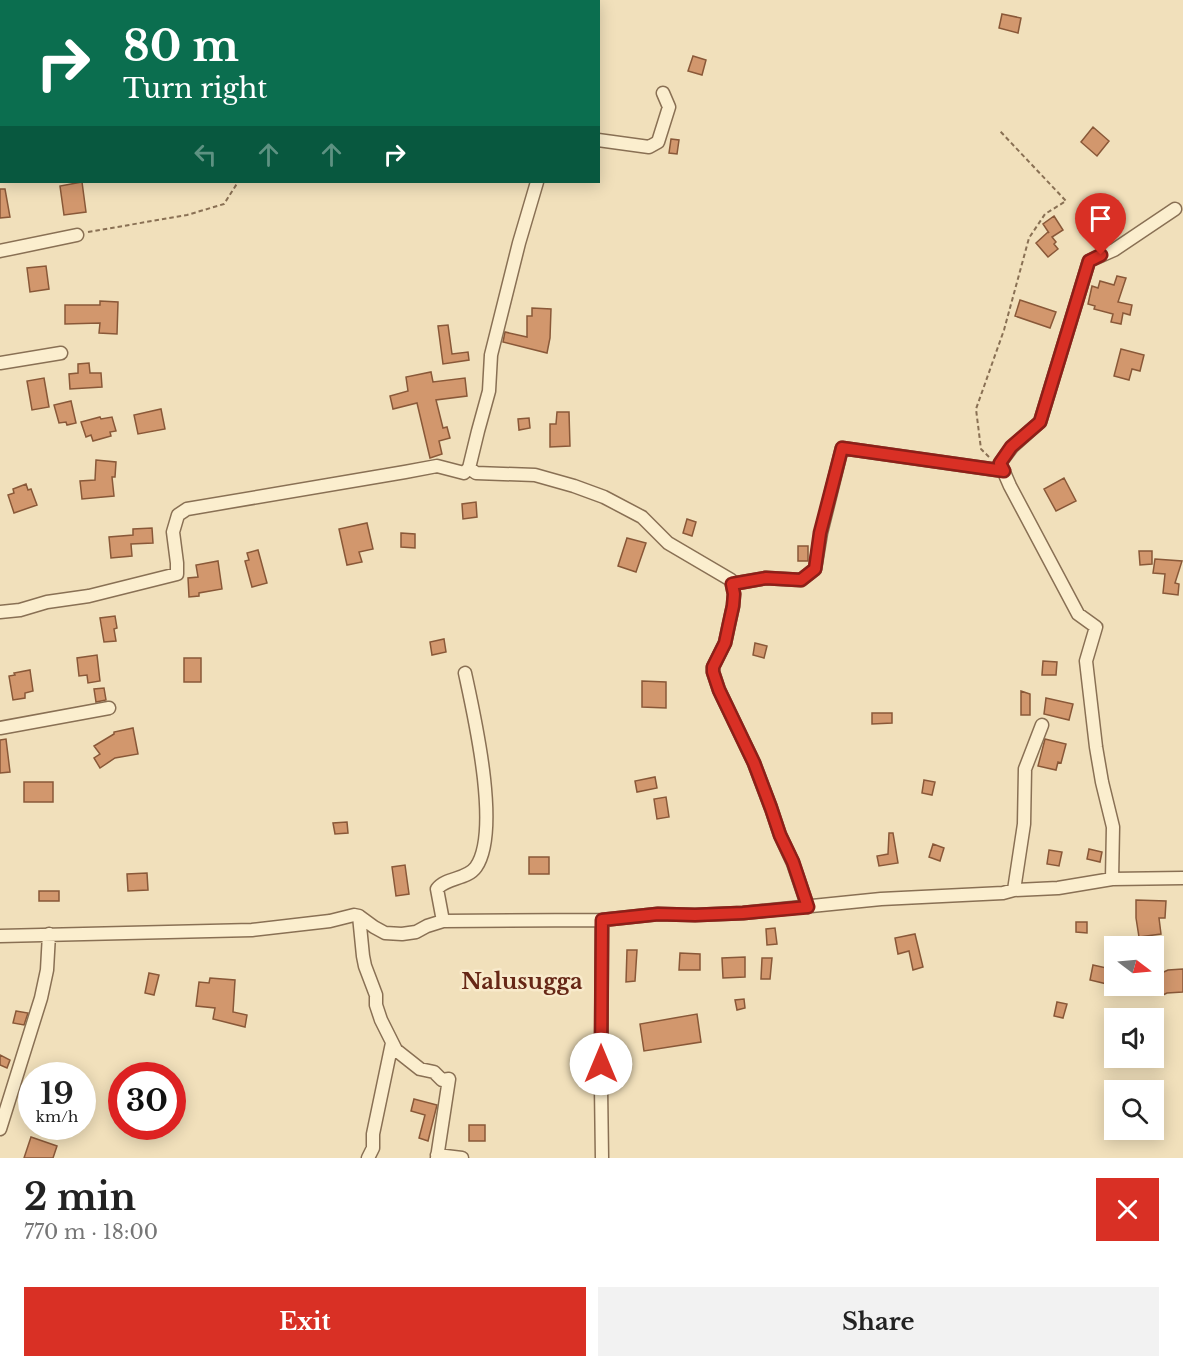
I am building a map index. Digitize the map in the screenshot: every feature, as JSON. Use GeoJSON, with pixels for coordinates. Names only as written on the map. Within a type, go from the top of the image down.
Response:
{"type":"FeatureCollection","features":[{"type":"Feature","properties":{"kind":"street"},"geometry":{"type":"LineString","coordinates":[[600,140],[649,147],[658,142],[669,107],[663,93]]}},
{"type":"Feature","properties":{"kind":"street"},"geometry":{"type":"LineString","coordinates":[[0,612],[89,596],[177,574],[173,532],[178,515],[187,509],[437,466],[464,473],[470,468],[489,391],[491,355],[537,183]]}},
{"type":"Feature","properties":{"kind":"street"},"geometry":{"type":"LineString","coordinates":[[1112,879],[1113,826],[1096,747],[1086,661],[1095,627],[1078,614],[1000,463],[1011,447],[1040,422],[1089,261],[1114,250],[1175,209]]}},
{"type":"Feature","properties":{"kind":"street"},"geometry":{"type":"LineString","coordinates":[[0,251],[77,235]]}},
{"type":"Feature","properties":{"kind":"street"},"geometry":{"type":"LineString","coordinates":[[0,363],[61,353]]}},
{"type":"Feature","properties":{"kind":"street"},"geometry":{"type":"LineString","coordinates":[[732,584],[766,578],[801,580],[815,569],[820,533],[842,448],[1004,471]]}},
{"type":"Feature","properties":{"kind":"street"},"geometry":{"type":"LineString","coordinates":[[470,468],[476,473],[535,475],[604,497],[642,517],[668,543],[731,580],[734,594],[731,615],[725,643],[713,667],[713,672],[719,690],[754,763],[808,907]]}},
{"type":"Feature","properties":{"kind":"street"},"geometry":{"type":"LineString","coordinates":[[443,921],[436,891],[444,883],[474,870],[486,837],[483,777],[477,729],[465,673]]}},
{"type":"Feature","properties":{"kind":"street"},"geometry":{"type":"LineString","coordinates":[[0,728],[109,708]]}},
{"type":"Feature","properties":{"kind":"street"},"geometry":{"type":"LineString","coordinates":[[1014,890],[1024,824],[1025,769],[1042,725]]}},
{"type":"Feature","properties":{"kind":"street"},"geometry":{"type":"LineString","coordinates":[[0,936],[252,930],[330,921],[344,916],[359,916],[385,933],[402,934],[416,932],[443,921],[602,920],[658,914],[743,913],[881,899],[1058,888],[1112,879],[1183,878]]}},
{"type":"Feature","properties":{"kind":"street"},"geometry":{"type":"LineString","coordinates":[[359,916],[365,966],[376,995],[376,1005],[381,1020],[396,1050],[420,1069],[434,1072],[442,1080],[449,1079],[437,1157],[462,1158]]}},
{"type":"Feature","properties":{"kind":"street"},"geometry":{"type":"LineString","coordinates":[[602,920],[602,1158]]}},
{"type":"Feature","properties":{"kind":"street"},"geometry":{"type":"LineString","coordinates":[[0,1129],[40,998],[47,970],[49,934]]}},
{"type":"Feature","properties":{"kind":"street"},"geometry":{"type":"LineString","coordinates":[[368,1158],[373,1148],[373,1134],[393,1043]]}},
{"type":"Feature","properties":{"kind":"path"},"geometry":{"type":"LineString","coordinates":[[989,456],[981,449],[976,409],[1004,330],[1029,238],[1045,214],[1066,201],[999,130]]}},
{"type":"Feature","properties":{"kind":"path"},"geometry":{"type":"LineString","coordinates":[[77,235],[187,215],[225,204],[237,183]]}},
{"type":"Feature","properties":{"kind":"building"},"geometry":{"type":"Polygon","coordinates":[[[1002,14],[1021,18],[1018,33],[999,28],[1002,14]]]}},
{"type":"Feature","properties":{"kind":"building"},"geometry":{"type":"Polygon","coordinates":[[[693,56],[706,60],[702,75],[688,71],[693,56]]]}},
{"type":"Feature","properties":{"kind":"building"},"geometry":{"type":"Polygon","coordinates":[[[1093,127],[1109,141],[1097,156],[1081,142],[1093,127]]]}},
{"type":"Feature","properties":{"kind":"building"},"geometry":{"type":"Polygon","coordinates":[[[671,139],[679,140],[677,154],[669,153],[671,139]]]}},
{"type":"Feature","properties":{"kind":"building"},"geometry":{"type":"Polygon","coordinates":[[[82,183],[86,212],[64,215],[60,186],[82,183]]]}},
{"type":"Feature","properties":{"kind":"building"},"geometry":{"type":"Polygon","coordinates":[[[0,189],[5,189],[10,217],[0,218],[0,189]]]}},
{"type":"Feature","properties":{"kind":"building"},"geometry":{"type":"Polygon","coordinates":[[[1054,216],[1063,230],[1052,237],[1058,249],[1048,257],[1036,243],[1049,233],[1043,224],[1054,216]]]}},
{"type":"Feature","properties":{"kind":"building"},"geometry":{"type":"Polygon","coordinates":[[[46,266],[49,289],[30,292],[27,268],[46,266]]]}},
{"type":"Feature","properties":{"kind":"building"},"geometry":{"type":"Polygon","coordinates":[[[1117,276],[1126,278],[1118,302],[1132,305],[1130,315],[1123,313],[1121,324],[1111,322],[1113,314],[1094,309],[1095,306],[1088,304],[1092,286],[1098,288],[1100,281],[1114,285],[1117,276]]]}},
{"type":"Feature","properties":{"kind":"building"},"geometry":{"type":"Polygon","coordinates":[[[1020,300],[1056,312],[1050,328],[1015,316],[1020,300]]]}},
{"type":"Feature","properties":{"kind":"building"},"geometry":{"type":"Polygon","coordinates":[[[100,301],[118,302],[117,334],[99,333],[100,323],[65,324],[65,305],[100,305],[100,301]]]}},
{"type":"Feature","properties":{"kind":"building"},"geometry":{"type":"Polygon","coordinates":[[[532,308],[551,309],[547,353],[503,342],[505,332],[527,337],[527,316],[532,316],[532,308]]]}},
{"type":"Feature","properties":{"kind":"building"},"geometry":{"type":"Polygon","coordinates":[[[448,325],[452,354],[468,352],[469,360],[443,364],[438,326],[448,325]]]}},
{"type":"Feature","properties":{"kind":"building"},"geometry":{"type":"Polygon","coordinates":[[[1121,349],[1144,355],[1140,371],[1132,369],[1129,380],[1114,376],[1121,349]]]}},
{"type":"Feature","properties":{"kind":"building"},"geometry":{"type":"Polygon","coordinates":[[[89,363],[90,373],[101,373],[102,387],[70,389],[69,374],[78,373],[78,364],[89,363]]]}},
{"type":"Feature","properties":{"kind":"building"},"geometry":{"type":"Polygon","coordinates":[[[431,372],[433,382],[465,378],[467,396],[436,400],[443,428],[447,427],[450,438],[439,441],[442,454],[430,458],[417,403],[393,409],[390,396],[408,391],[406,377],[431,372]]]}},
{"type":"Feature","properties":{"kind":"building"},"geometry":{"type":"Polygon","coordinates":[[[44,378],[49,407],[32,410],[27,381],[44,378]]]}},
{"type":"Feature","properties":{"kind":"building"},"geometry":{"type":"Polygon","coordinates":[[[71,401],[76,423],[67,425],[66,422],[59,423],[54,405],[71,401]]]}},
{"type":"Feature","properties":{"kind":"building"},"geometry":{"type":"Polygon","coordinates":[[[161,409],[165,429],[138,434],[134,415],[161,409]]]}},
{"type":"Feature","properties":{"kind":"building"},"geometry":{"type":"Polygon","coordinates":[[[557,412],[569,412],[570,446],[550,447],[550,424],[556,424],[557,412]]]}},
{"type":"Feature","properties":{"kind":"building"},"geometry":{"type":"Polygon","coordinates":[[[100,417],[101,419],[112,417],[116,431],[110,432],[111,436],[93,441],[91,435],[86,437],[81,422],[100,417]]]}},
{"type":"Feature","properties":{"kind":"building"},"geometry":{"type":"Polygon","coordinates":[[[529,418],[530,428],[519,430],[518,419],[529,418]]]}},
{"type":"Feature","properties":{"kind":"building"},"geometry":{"type":"Polygon","coordinates":[[[96,460],[116,462],[115,477],[112,477],[114,496],[82,499],[80,481],[95,480],[96,460]]]}},
{"type":"Feature","properties":{"kind":"building"},"geometry":{"type":"Polygon","coordinates":[[[1064,478],[1076,501],[1056,511],[1044,489],[1064,478]]]}},
{"type":"Feature","properties":{"kind":"building"},"geometry":{"type":"Polygon","coordinates":[[[26,484],[28,490],[31,489],[37,505],[14,513],[8,495],[14,493],[13,489],[26,484]]]}},
{"type":"Feature","properties":{"kind":"building"},"geometry":{"type":"Polygon","coordinates":[[[476,502],[477,517],[463,519],[462,504],[476,502]]]}},
{"type":"Feature","properties":{"kind":"building"},"geometry":{"type":"Polygon","coordinates":[[[687,519],[696,522],[692,536],[683,533],[687,519]]]}},
{"type":"Feature","properties":{"kind":"building"},"geometry":{"type":"Polygon","coordinates":[[[367,523],[373,549],[359,552],[362,562],[347,565],[339,529],[367,523]]]}},
{"type":"Feature","properties":{"kind":"building"},"geometry":{"type":"Polygon","coordinates":[[[152,528],[153,543],[131,544],[132,556],[111,558],[109,537],[133,535],[133,529],[152,528]]]}},
{"type":"Feature","properties":{"kind":"building"},"geometry":{"type":"Polygon","coordinates":[[[401,533],[415,534],[415,548],[401,547],[401,533]]]}},
{"type":"Feature","properties":{"kind":"building"},"geometry":{"type":"Polygon","coordinates":[[[627,538],[646,543],[636,572],[618,566],[627,538]]]}},
{"type":"Feature","properties":{"kind":"building"},"geometry":{"type":"Polygon","coordinates":[[[798,546],[808,546],[808,561],[798,561],[798,546]]]}},
{"type":"Feature","properties":{"kind":"building"},"geometry":{"type":"Polygon","coordinates":[[[258,550],[267,583],[252,587],[245,561],[249,560],[247,553],[258,550]]]}},
{"type":"Feature","properties":{"kind":"building"},"geometry":{"type":"Polygon","coordinates":[[[1139,551],[1152,551],[1152,564],[1140,565],[1139,551]]]}},
{"type":"Feature","properties":{"kind":"building"},"geometry":{"type":"Polygon","coordinates":[[[1155,559],[1182,561],[1175,583],[1179,584],[1178,595],[1163,593],[1165,574],[1153,573],[1155,559]]]}},
{"type":"Feature","properties":{"kind":"building"},"geometry":{"type":"Polygon","coordinates":[[[218,561],[222,589],[189,597],[188,578],[198,577],[196,565],[218,561]]]}},
{"type":"Feature","properties":{"kind":"building"},"geometry":{"type":"Polygon","coordinates":[[[115,616],[116,641],[104,642],[100,618],[115,616]]]}},
{"type":"Feature","properties":{"kind":"building"},"geometry":{"type":"Polygon","coordinates":[[[444,639],[446,652],[432,655],[430,642],[444,639]]]}},
{"type":"Feature","properties":{"kind":"building"},"geometry":{"type":"Polygon","coordinates":[[[755,643],[767,646],[764,658],[753,655],[755,643]]]}},
{"type":"Feature","properties":{"kind":"building"},"geometry":{"type":"Polygon","coordinates":[[[97,655],[100,681],[88,683],[87,675],[79,676],[77,658],[97,655]]]}},
{"type":"Feature","properties":{"kind":"building"},"geometry":{"type":"Polygon","coordinates":[[[184,658],[201,658],[201,682],[184,682],[184,658]]]}},
{"type":"Feature","properties":{"kind":"building"},"geometry":{"type":"Polygon","coordinates":[[[1043,661],[1057,662],[1056,675],[1042,675],[1043,661]]]}},
{"type":"Feature","properties":{"kind":"building"},"geometry":{"type":"Polygon","coordinates":[[[30,670],[33,691],[25,693],[25,698],[13,700],[9,676],[30,670]]]}},
{"type":"Feature","properties":{"kind":"building"},"geometry":{"type":"Polygon","coordinates":[[[642,681],[666,682],[666,708],[642,707],[642,681]]]}},
{"type":"Feature","properties":{"kind":"building"},"geometry":{"type":"Polygon","coordinates":[[[104,688],[106,700],[96,702],[94,689],[104,688]]]}},
{"type":"Feature","properties":{"kind":"building"},"geometry":{"type":"Polygon","coordinates":[[[1021,691],[1030,694],[1030,715],[1021,715],[1021,691]]]}},
{"type":"Feature","properties":{"kind":"building"},"geometry":{"type":"Polygon","coordinates":[[[1046,698],[1073,704],[1069,720],[1044,714],[1046,698]]]}},
{"type":"Feature","properties":{"kind":"building"},"geometry":{"type":"Polygon","coordinates":[[[872,713],[892,713],[892,723],[872,724],[872,713]]]}},
{"type":"Feature","properties":{"kind":"building"},"geometry":{"type":"Polygon","coordinates":[[[133,728],[138,754],[115,758],[100,768],[94,758],[100,754],[94,746],[114,732],[133,728]]]}},
{"type":"Feature","properties":{"kind":"building"},"geometry":{"type":"Polygon","coordinates":[[[6,739],[10,772],[0,773],[0,740],[6,739]]]}},
{"type":"Feature","properties":{"kind":"building"},"geometry":{"type":"Polygon","coordinates":[[[1045,739],[1066,744],[1061,763],[1058,762],[1056,770],[1038,766],[1045,739]]]}},
{"type":"Feature","properties":{"kind":"building"},"geometry":{"type":"Polygon","coordinates":[[[655,777],[657,788],[637,792],[635,781],[655,777]]]}},
{"type":"Feature","properties":{"kind":"building"},"geometry":{"type":"Polygon","coordinates":[[[924,780],[935,782],[932,795],[922,793],[924,780]]]}},
{"type":"Feature","properties":{"kind":"building"},"geometry":{"type":"Polygon","coordinates":[[[24,782],[53,782],[53,802],[24,802],[24,782]]]}},
{"type":"Feature","properties":{"kind":"building"},"geometry":{"type":"Polygon","coordinates":[[[666,797],[669,817],[657,819],[654,799],[666,797]]]}},
{"type":"Feature","properties":{"kind":"building"},"geometry":{"type":"Polygon","coordinates":[[[347,822],[348,833],[335,834],[333,823],[347,822]]]}},
{"type":"Feature","properties":{"kind":"building"},"geometry":{"type":"Polygon","coordinates":[[[889,833],[893,833],[898,863],[879,866],[877,856],[888,854],[889,833]]]}},
{"type":"Feature","properties":{"kind":"building"},"geometry":{"type":"Polygon","coordinates":[[[933,844],[944,848],[940,861],[929,857],[933,844]]]}},
{"type":"Feature","properties":{"kind":"building"},"geometry":{"type":"Polygon","coordinates":[[[1089,849],[1102,852],[1100,862],[1087,859],[1089,849]]]}},
{"type":"Feature","properties":{"kind":"building"},"geometry":{"type":"Polygon","coordinates":[[[1049,850],[1062,852],[1059,866],[1047,864],[1049,850]]]}},
{"type":"Feature","properties":{"kind":"building"},"geometry":{"type":"Polygon","coordinates":[[[529,857],[549,857],[549,874],[529,874],[529,857]]]}},
{"type":"Feature","properties":{"kind":"building"},"geometry":{"type":"Polygon","coordinates":[[[405,865],[409,894],[396,896],[392,867],[405,865]]]}},
{"type":"Feature","properties":{"kind":"building"},"geometry":{"type":"Polygon","coordinates":[[[147,873],[148,890],[128,891],[127,874],[147,873]]]}},
{"type":"Feature","properties":{"kind":"building"},"geometry":{"type":"Polygon","coordinates":[[[39,891],[59,891],[59,901],[39,901],[39,891]]]}},
{"type":"Feature","properties":{"kind":"building"},"geometry":{"type":"Polygon","coordinates":[[[1136,900],[1166,901],[1165,918],[1159,918],[1161,934],[1139,936],[1136,900]]]}},
{"type":"Feature","properties":{"kind":"building"},"geometry":{"type":"Polygon","coordinates":[[[1076,922],[1087,922],[1087,933],[1076,932],[1076,922]]]}},
{"type":"Feature","properties":{"kind":"building"},"geometry":{"type":"Polygon","coordinates":[[[775,928],[777,944],[767,945],[766,929],[775,928]]]}},
{"type":"Feature","properties":{"kind":"building"},"geometry":{"type":"Polygon","coordinates":[[[915,934],[923,967],[913,970],[909,951],[898,954],[895,938],[915,934]]]}},
{"type":"Feature","properties":{"kind":"building"},"geometry":{"type":"Polygon","coordinates":[[[627,950],[637,950],[635,981],[626,982],[627,950]]]}},
{"type":"Feature","properties":{"kind":"building"},"geometry":{"type":"Polygon","coordinates":[[[680,953],[700,954],[700,970],[679,970],[680,953]]]}},
{"type":"Feature","properties":{"kind":"building"},"geometry":{"type":"Polygon","coordinates":[[[745,957],[745,977],[723,978],[722,958],[745,957]]]}},
{"type":"Feature","properties":{"kind":"building"},"geometry":{"type":"Polygon","coordinates":[[[762,958],[772,958],[770,979],[761,979],[762,958]]]}},
{"type":"Feature","properties":{"kind":"building"},"geometry":{"type":"Polygon","coordinates":[[[1093,965],[1104,967],[1104,983],[1090,980],[1093,965]]]}},
{"type":"Feature","properties":{"kind":"building"},"geometry":{"type":"Polygon","coordinates":[[[1183,969],[1183,992],[1164,994],[1164,972],[1183,969]]]}},
{"type":"Feature","properties":{"kind":"building"},"geometry":{"type":"Polygon","coordinates":[[[149,973],[159,975],[154,995],[145,993],[149,973]]]}},
{"type":"Feature","properties":{"kind":"building"},"geometry":{"type":"Polygon","coordinates":[[[210,978],[235,980],[233,1012],[247,1015],[245,1027],[213,1019],[215,1008],[196,1006],[199,982],[209,983],[210,978]]]}},
{"type":"Feature","properties":{"kind":"building"},"geometry":{"type":"Polygon","coordinates":[[[744,999],[745,1008],[737,1010],[735,1000],[744,999]]]}},
{"type":"Feature","properties":{"kind":"building"},"geometry":{"type":"Polygon","coordinates":[[[1057,1002],[1067,1004],[1063,1018],[1054,1016],[1057,1002]]]}},
{"type":"Feature","properties":{"kind":"building"},"geometry":{"type":"Polygon","coordinates":[[[16,1011],[28,1013],[24,1025],[13,1023],[16,1011]]]}},
{"type":"Feature","properties":{"kind":"building"},"geometry":{"type":"Polygon","coordinates":[[[697,1014],[701,1042],[644,1051],[640,1024],[697,1014]]]}},
{"type":"Feature","properties":{"kind":"building"},"geometry":{"type":"Polygon","coordinates":[[[0,1055],[10,1060],[7,1068],[0,1065],[0,1055]]]}},
{"type":"Feature","properties":{"kind":"building"},"geometry":{"type":"Polygon","coordinates":[[[414,1099],[437,1105],[428,1141],[419,1138],[425,1115],[411,1111],[414,1099]]]}},
{"type":"Feature","properties":{"kind":"building"},"geometry":{"type":"Polygon","coordinates":[[[469,1125],[485,1125],[485,1141],[469,1141],[469,1125]]]}},
{"type":"Feature","properties":{"kind":"building"},"geometry":{"type":"Polygon","coordinates":[[[30,1140],[40,1140],[57,1146],[53,1158],[24,1158],[30,1140]]]}},
{"type":"Feature","properties":{"kind":"district","name":"Nalusugga"},"geometry":{"type":"Point","coordinates":[522,981]}},
{"type":"Feature","properties":{"kind":"route"},"geometry":{"type":"LineString","coordinates":[[601,1064],[602,920],[658,914],[743,913],[808,907],[754,763],[719,690],[713,672],[713,667],[725,643],[733,606],[732,584],[766,578],[801,580],[815,569],[820,533],[842,448],[1004,471],[1000,463],[1011,447],[1040,422],[1089,261],[1101,255]]}}]}
